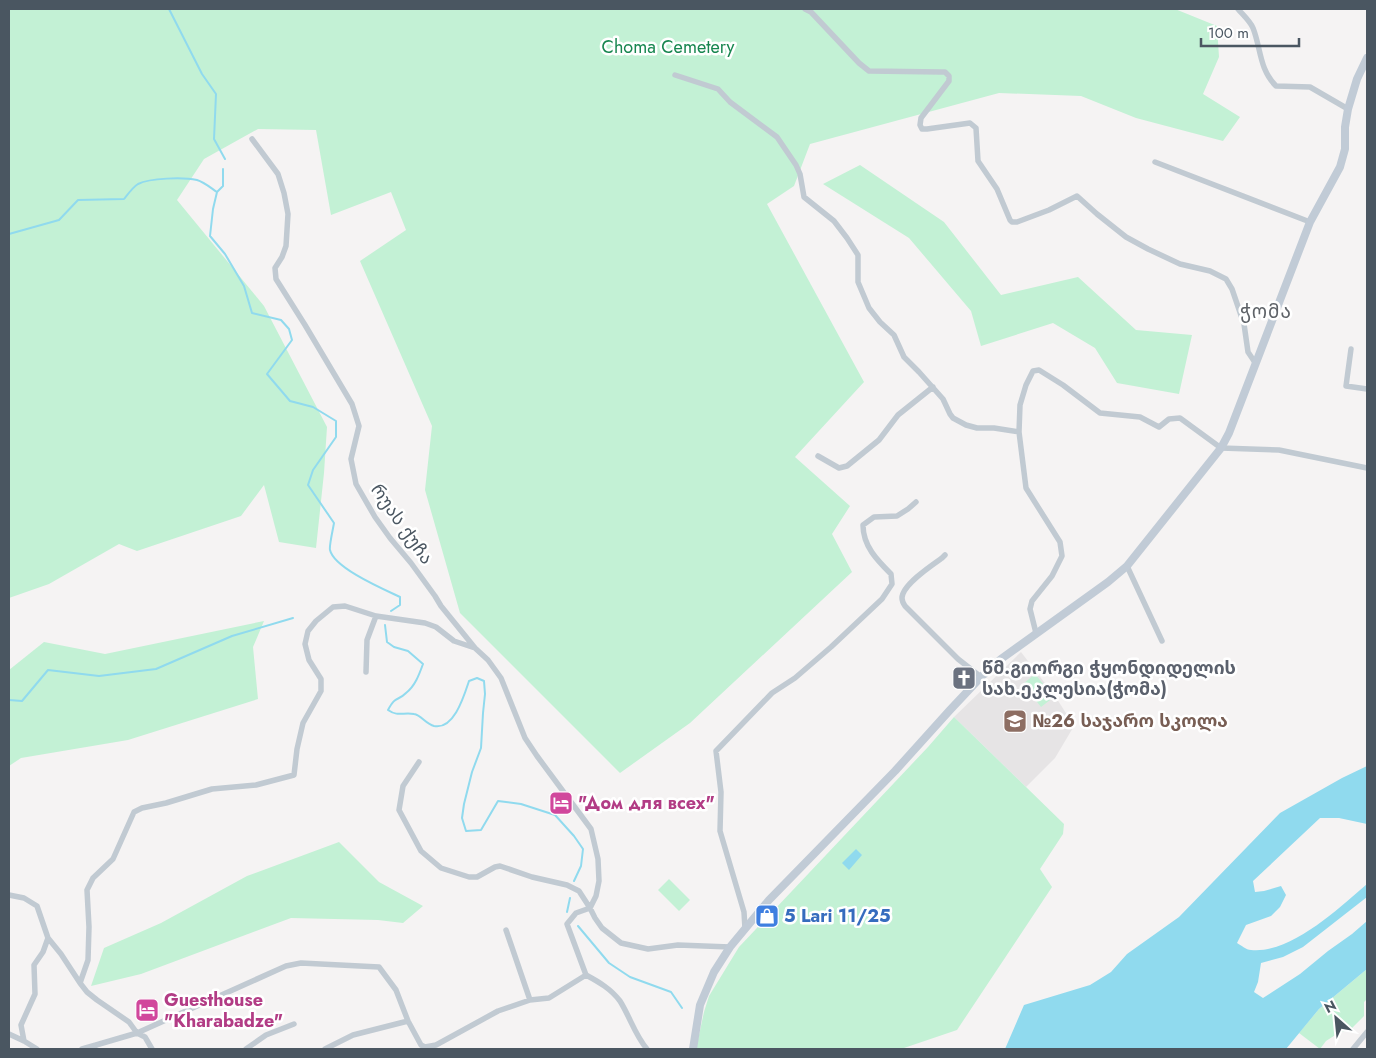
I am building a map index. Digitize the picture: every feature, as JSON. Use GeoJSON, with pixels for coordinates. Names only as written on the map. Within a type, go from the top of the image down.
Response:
{"type":"FeatureCollection","features":[{"type":"Feature","properties":{"kind":"main road"},"geometry":{"type":"LineString","coordinates":[[692,1049],[700,1005],[714,972],[730,947],[769,900],[895,771],[981,677],[1001,659],[1108,582],[1127,566],[1221,448],[1229,433],[1310,222],[1340,167],[1345,149],[1345,127],[1348,108],[1357,79],[1367,58]]}},
{"type":"Feature","properties":{"kind":"street"},"geometry":{"type":"LineString","coordinates":[[806,9],[811,12],[859,64],[869,71],[945,72],[949,76],[949,81],[921,118],[920,125],[922,128],[927,129],[970,123],[976,128],[978,161],[997,189],[1012,222],[1017,222],[1049,210],[1077,196],[1126,237],[1180,264],[1210,271],[1226,279],[1232,289],[1244,324],[1248,352],[1256,364]]}},
{"type":"Feature","properties":{"kind":"street"},"geometry":{"type":"LineString","coordinates":[[1238,9],[1252,26],[1263,67],[1276,86],[1310,87],[1348,108]]}},
{"type":"Feature","properties":{"kind":"street"},"geometry":{"type":"LineString","coordinates":[[675,75],[718,89],[730,102],[776,137],[796,165],[800,174],[804,197],[834,221],[858,255],[858,282],[869,308],[894,336],[904,357],[943,399],[953,418],[976,428],[994,428],[1019,432]]}},
{"type":"Feature","properties":{"kind":"street","name":"რუას ქუჩა"},"geometry":{"type":"LineString","coordinates":[[252,139],[278,174],[288,214],[286,246],[275,268],[276,279],[352,404],[360,426],[351,459],[356,484],[375,517],[390,538],[411,563],[441,606],[475,648],[488,660],[501,678],[525,738],[536,756],[591,830],[598,859],[599,881],[596,896],[590,908]]}},
{"type":"Feature","properties":{"kind":"street"},"geometry":{"type":"LineString","coordinates":[[1155,162],[1310,222]]}},
{"type":"Feature","properties":{"kind":"street"},"geometry":{"type":"LineString","coordinates":[[1350,349],[1346,386],[1367,389]]}},
{"type":"Feature","properties":{"kind":"street"},"geometry":{"type":"LineString","coordinates":[[1036,633],[1030,609],[1032,600],[1052,576],[1062,556],[1060,542],[1026,488],[1019,432],[1020,405],[1026,385],[1033,372],[1039,370],[1063,385],[1100,413],[1140,417],[1159,427],[1169,420],[1180,418],[1221,448],[1279,450],[1367,468]]}},
{"type":"Feature","properties":{"kind":"street"},"geometry":{"type":"LineString","coordinates":[[818,456],[839,468],[847,466],[879,440],[898,415],[933,387]]}},
{"type":"Feature","properties":{"kind":"street"},"geometry":{"type":"LineString","coordinates":[[745,930],[744,912],[720,831],[721,792],[716,751],[772,693],[795,678],[882,599],[892,584],[891,574],[874,556],[863,536],[863,525],[874,517],[897,516],[916,502]]}},
{"type":"Feature","properties":{"kind":"street"},"geometry":{"type":"LineString","coordinates":[[945,555],[923,571],[905,590],[902,601],[958,659],[981,677]]}},
{"type":"Feature","properties":{"kind":"street"},"geometry":{"type":"LineString","coordinates":[[1127,566],[1162,641]]}},
{"type":"Feature","properties":{"kind":"street"},"geometry":{"type":"LineString","coordinates":[[80,983],[88,960],[87,890],[93,878],[113,859],[134,812],[142,808],[212,789],[256,785],[294,775],[303,723],[321,691],[321,679],[309,660],[305,644],[308,631],[332,607],[345,606],[376,616],[436,627],[454,641],[475,648]]}},
{"type":"Feature","properties":{"kind":"street"},"geometry":{"type":"LineString","coordinates":[[366,672],[367,640],[376,616]]}},
{"type":"Feature","properties":{"kind":"street"},"geometry":{"type":"LineString","coordinates":[[419,762],[403,786],[400,810],[421,851],[441,868],[469,877],[477,877],[500,866],[532,877],[567,885],[579,890],[602,928],[621,943],[648,949],[678,945],[730,947]]}},
{"type":"Feature","properties":{"kind":"street"},"geometry":{"type":"LineString","coordinates":[[9,895],[24,898],[36,906],[48,938],[87,992],[129,1022],[138,1033],[145,1037],[152,1049]]}},
{"type":"Feature","properties":{"kind":"street"},"geometry":{"type":"LineString","coordinates":[[590,908],[576,913],[567,924],[586,975],[603,984],[620,1001],[634,1030],[647,1049]]}},
{"type":"Feature","properties":{"kind":"street"},"geometry":{"type":"LineString","coordinates":[[506,930],[530,1000]]}},
{"type":"Feature","properties":{"kind":"street"},"geometry":{"type":"LineString","coordinates":[[24,1041],[20,1025],[35,994],[34,965],[43,952],[48,938]]}},
{"type":"Feature","properties":{"kind":"street"},"geometry":{"type":"LineString","coordinates":[[82,1049],[95,1047],[138,1033],[286,966],[301,963],[378,966],[396,990],[408,1021],[421,1045],[425,1047],[436,1045],[498,1011],[530,1000],[549,998],[586,975]]}},
{"type":"Feature","properties":{"kind":"street"},"geometry":{"type":"LineString","coordinates":[[325,1049],[353,1035],[408,1021]]}},
{"type":"Feature","properties":{"kind":"street"},"geometry":{"type":"LineString","coordinates":[[246,1049],[266,1035],[294,1024]]}},
{"type":"Feature","properties":{"kind":"street"},"geometry":{"type":"LineString","coordinates":[[1353,1049],[1367,1032]]}},
{"type":"Feature","properties":{"kind":"street"},"geometry":{"type":"LineString","coordinates":[[9,1034],[37,1049]]}},
{"type":"Feature","properties":{"kind":"shaded area","name":"№26 საჯარო სკოლა"},"geometry":{"type":"Polygon","coordinates":[[[1021,652],[1057,699],[1074,726],[1055,758],[1026,787],[954,717],[1021,652]]]}},
{"type":"Feature","properties":{"kind":"green space","name":"Choma Cemetery"},"geometry":{"type":"Polygon","coordinates":[[[9,9],[1175,9],[1217,26],[1219,57],[1203,94],[1240,117],[1223,141],[1136,118],[1081,96],[999,93],[810,144],[794,186],[767,204],[864,382],[795,457],[850,506],[832,534],[852,572],[690,723],[620,773],[460,613],[425,490],[432,426],[360,261],[406,230],[391,192],[331,215],[316,130],[258,129],[204,159],[177,200],[264,306],[327,427],[316,548],[279,542],[264,485],[241,516],[137,551],[119,544],[49,584],[9,598],[9,9]]]}},
{"type":"Feature","properties":{"kind":"green space"},"geometry":{"type":"Polygon","coordinates":[[[860,165],[944,222],[1001,295],[1078,277],[1136,330],[1192,335],[1179,394],[1117,383],[1095,348],[1053,323],[981,346],[971,311],[909,238],[823,184],[860,165]]]}},
{"type":"Feature","properties":{"kind":"green space"},"geometry":{"type":"Polygon","coordinates":[[[264,621],[253,647],[258,699],[128,740],[21,758],[9,766],[9,670],[44,642],[105,654],[264,621]]]}},
{"type":"Feature","properties":{"kind":"green space"},"geometry":{"type":"Polygon","coordinates":[[[1035,674],[1054,697],[1041,707],[1023,684],[1035,674]]]}},
{"type":"Feature","properties":{"kind":"green space"},"geometry":{"type":"Polygon","coordinates":[[[954,717],[1064,824],[1063,834],[1040,869],[1052,887],[957,1030],[901,1049],[696,1049],[709,996],[739,947],[954,717]]]}},
{"type":"Feature","properties":{"kind":"green space"},"geometry":{"type":"Polygon","coordinates":[[[339,842],[379,882],[423,906],[403,923],[378,920],[291,918],[141,974],[91,986],[104,948],[161,923],[247,876],[339,842]]]}},
{"type":"Feature","properties":{"kind":"green space"},"geometry":{"type":"Polygon","coordinates":[[[669,879],[690,900],[679,911],[658,890],[669,879]]]}},
{"type":"Feature","properties":{"kind":"green space"},"geometry":{"type":"Polygon","coordinates":[[[1367,969],[1367,999],[1364,1002],[1364,1016],[1350,1030],[1340,1032],[1326,1041],[1320,1049],[1299,1033],[1319,1009],[1367,969]]]}},
{"type":"Feature","properties":{"kind":"water"},"geometry":{"type":"Polygon","coordinates":[[[1367,766],[1367,824],[1339,818],[1320,818],[1253,881],[1255,892],[1281,886],[1286,895],[1280,907],[1271,916],[1246,925],[1237,943],[1251,950],[1282,945],[1314,928],[1367,884],[1367,897],[1303,947],[1283,957],[1261,963],[1258,982],[1254,992],[1263,998],[1300,974],[1367,921],[1367,969],[1319,1009],[1286,1049],[1005,1049],[1024,1005],[1090,985],[1111,972],[1127,954],[1179,917],[1280,813],[1367,766]]]}},
{"type":"Feature","properties":{"kind":"water"},"geometry":{"type":"Polygon","coordinates":[[[856,849],[862,855],[849,870],[842,863],[856,849]]]}},
{"type":"Feature","properties":{"kind":"waterway"},"geometry":{"type":"LineString","coordinates":[[169,9],[202,74],[216,94],[214,139],[225,159]]}},
{"type":"Feature","properties":{"kind":"waterway"},"geometry":{"type":"LineString","coordinates":[[217,192],[223,186],[223,169]]}},
{"type":"Feature","properties":{"kind":"waterway"},"geometry":{"type":"LineString","coordinates":[[9,234],[59,220],[78,200],[124,199],[136,185],[150,180],[175,178],[197,180],[217,192],[210,236],[225,254],[244,286],[252,313],[281,320],[289,329],[292,340],[267,374],[290,401],[313,407],[336,421],[336,437],[313,470],[308,485],[334,523],[330,550],[333,557],[349,571],[400,597],[400,605],[391,611]]}},
{"type":"Feature","properties":{"kind":"waterway"},"geometry":{"type":"LineString","coordinates":[[9,700],[22,701],[48,670],[99,676],[156,669],[232,636],[293,618]]}},
{"type":"Feature","properties":{"kind":"waterway"},"geometry":{"type":"LineString","coordinates":[[385,625],[387,642],[394,647],[408,651],[423,664],[412,687],[403,696],[395,700],[388,710],[398,714],[414,714],[431,725],[441,726],[447,723],[457,711],[469,681],[477,678],[484,681],[485,694],[481,748],[472,772],[462,818],[466,831],[481,830],[498,801],[521,804],[555,815],[583,849],[581,866],[574,881]]}},
{"type":"Feature","properties":{"kind":"waterway"},"geometry":{"type":"LineString","coordinates":[[567,912],[570,898]]}},
{"type":"Feature","properties":{"kind":"waterway"},"geometry":{"type":"LineString","coordinates":[[578,926],[609,963],[630,977],[671,992],[682,1008]]}},
{"type":"Feature","properties":{"kind":"place","name":"წმ.გიორგი ჭყონდიდელის სახ.ეკლესია(ჭომა)"},"geometry":{"type":"Point","coordinates":[964,678]}},
{"type":"Feature","properties":{"kind":"place","name":"№26 საჯარო სკოლა"},"geometry":{"type":"Point","coordinates":[1015,721]}},
{"type":"Feature","properties":{"kind":"place","name":"\"Дом для всех\""},"geometry":{"type":"Point","coordinates":[561,803]}},
{"type":"Feature","properties":{"kind":"place","name":"5 Lari 11/25"},"geometry":{"type":"Point","coordinates":[767,916]}},
{"type":"Feature","properties":{"kind":"place","name":"Guesthouse \"Kharabadze\""},"geometry":{"type":"Point","coordinates":[147,1010]}},
{"type":"Feature","properties":{"kind":"district","name":"ჭომა"},"geometry":{"type":"Point","coordinates":[1266,311]}}]}
